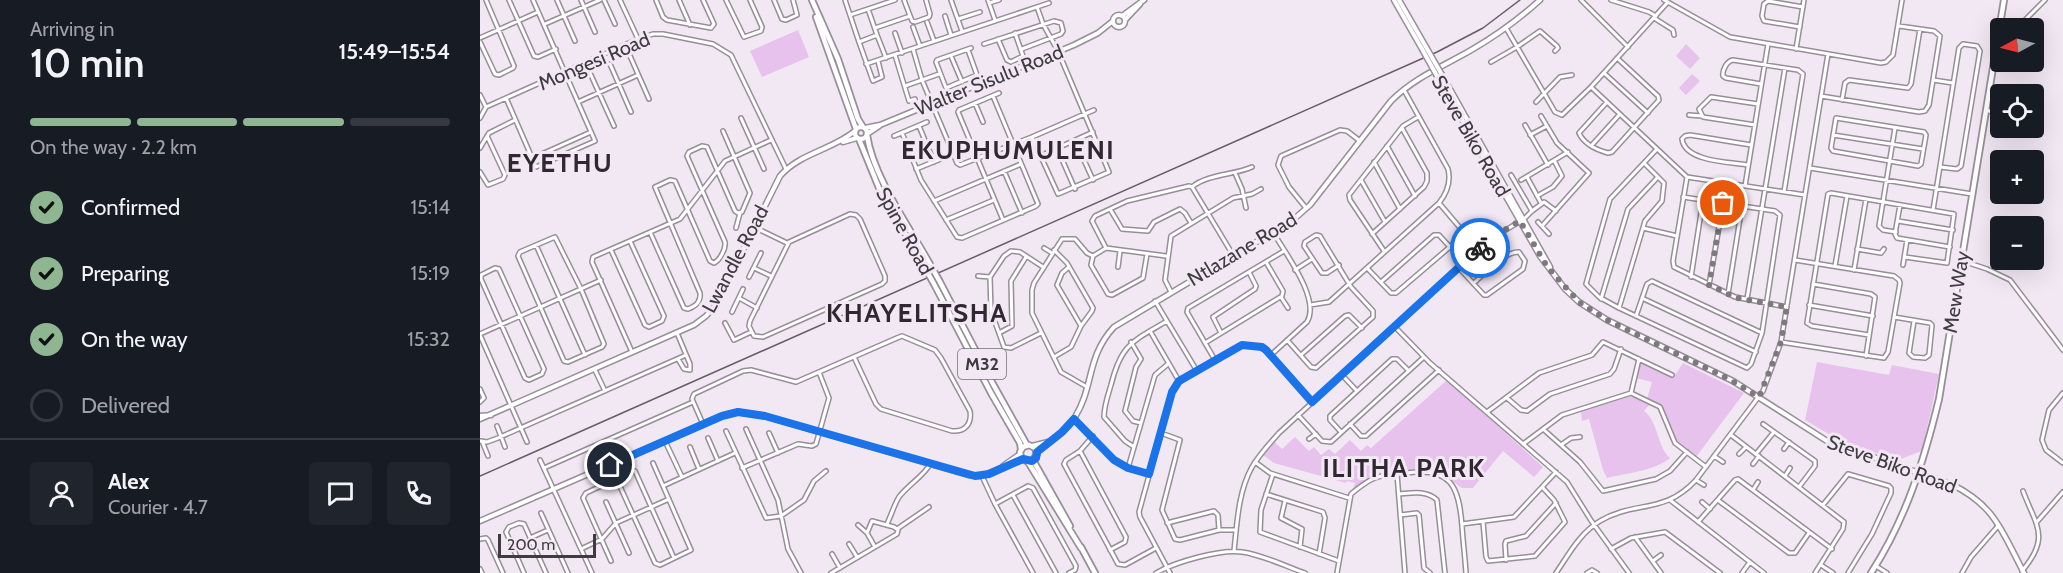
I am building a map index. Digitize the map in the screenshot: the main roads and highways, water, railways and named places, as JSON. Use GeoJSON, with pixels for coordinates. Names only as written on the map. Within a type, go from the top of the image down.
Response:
{"type":"FeatureCollection","features":[{"type":"Feature","properties":{"kind":"main road","name":"Spine Road"},"geometry":{"type":"LineString","coordinates":[[811,0],[831,44],[858,118],[867,135],[870,152],[884,182],[931,266],[937,283],[991,393],[1020,443],[1025,457],[1095,573]]}},
{"type":"Feature","properties":{"kind":"main road","name":"Spine Road"},"geometry":{"type":"LineString","coordinates":[[811,0],[855,130],[879,188],[925,268],[937,283],[1030,446],[1037,452],[1025,457]]}},
{"type":"Feature","properties":{"kind":"main road","name":"Mew Way"},"geometry":{"type":"LineString","coordinates":[[2002,18],[2004,0]]}},
{"type":"Feature","properties":{"kind":"main road","name":"Mew Way"},"geometry":{"type":"LineString","coordinates":[[1871,573],[1897,527],[1920,473],[1939,399],[1960,260],[1993,72]]}},
{"type":"Feature","properties":{"kind":"main road"},"geometry":{"type":"LineString","coordinates":[[855,130],[864,127]]}},
{"type":"Feature","properties":{"kind":"main road"},"geometry":{"type":"LineString","coordinates":[[858,138],[863,139],[867,135]]}},
{"type":"Feature","properties":{"kind":"main road"},"geometry":{"type":"LineString","coordinates":[[1025,457],[1030,446]]}},
{"type":"Feature","properties":{"kind":"railway"},"geometry":{"type":"LineString","coordinates":[[480,476],[1437,52],[1483,28],[1520,0]]}},
{"type":"Feature","properties":{"kind":"district","name":"EKUPHUMULENI"},"geometry":{"type":"Point","coordinates":[1008,150]}},
{"type":"Feature","properties":{"kind":"district","name":"EYETHU"},"geometry":{"type":"Point","coordinates":[560,163]}},
{"type":"Feature","properties":{"kind":"district","name":"KHAYELITSHA"},"geometry":{"type":"Point","coordinates":[917,313]}},
{"type":"Feature","properties":{"kind":"district","name":"ILITHA PARK"},"geometry":{"type":"Point","coordinates":[1404,468]}}]}
